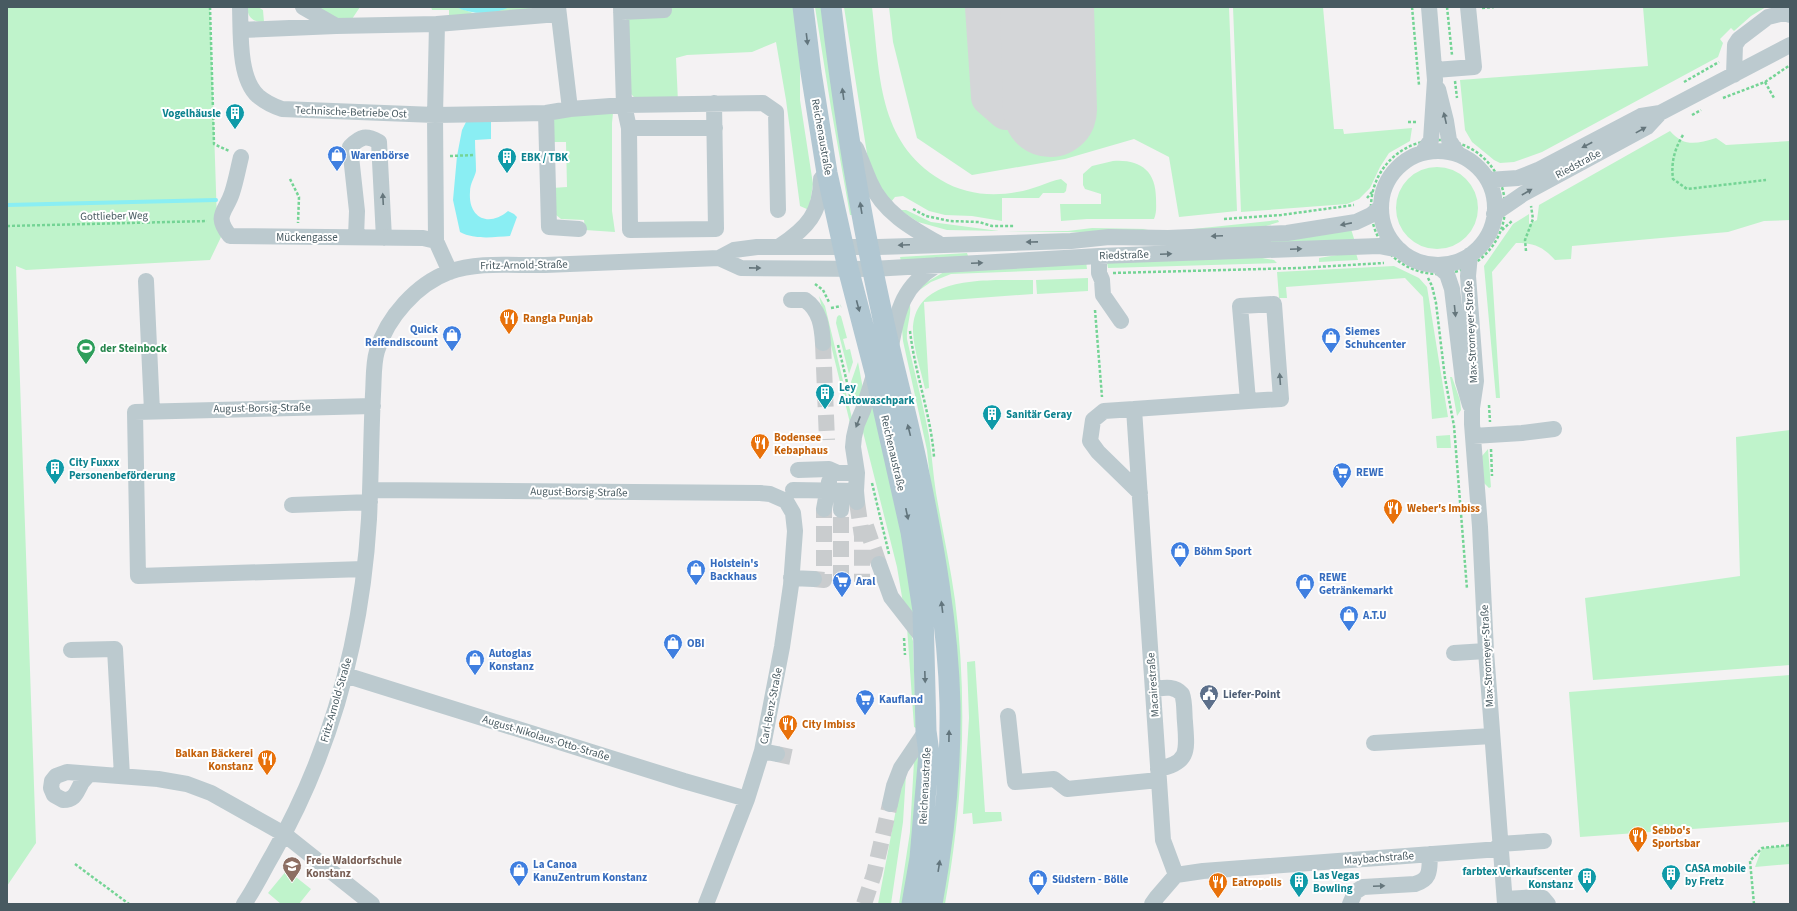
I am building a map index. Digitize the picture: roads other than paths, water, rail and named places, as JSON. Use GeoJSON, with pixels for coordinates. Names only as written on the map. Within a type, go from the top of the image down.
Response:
{"type":"FeatureCollection","features":[{"type":"Feature","properties":{"kind":"main road","name":"Reichenaustraße"},"geometry":{"type":"LineString","coordinates":[[803,7],[811,72],[827,173],[848,268],[875,372],[911,532],[923,612],[926,731],[929,753],[920,858],[912,904]]}},
{"type":"Feature","properties":{"kind":"main road","name":"Reichenaustraße"},"geometry":{"type":"LineString","coordinates":[[831,7],[849,132],[868,247],[890,351],[918,467],[931,535],[947,653],[950,704],[949,761],[945,820],[932,904]]}},
{"type":"Feature","properties":{"kind":"street"},"geometry":{"type":"LineString","coordinates":[[240,7],[240,30],[437,24],[558,10],[570,109]]}},
{"type":"Feature","properties":{"kind":"street"},"geometry":{"type":"LineString","coordinates":[[302,7],[336,26]]}},
{"type":"Feature","properties":{"kind":"street"},"geometry":{"type":"LineString","coordinates":[[1429,7],[1435,75],[1449,140],[1462,150],[1475,165],[1490,174],[1494,214],[1490,230],[1475,258],[1437,265],[1424,263],[1411,258],[1400,250],[1389,238],[1383,223],[1381,207],[1384,189],[1393,173],[1418,148],[1430,140],[1435,75]]}},
{"type":"Feature","properties":{"kind":"street"},"geometry":{"type":"LineString","coordinates":[[1435,75],[1474,67],[1468,7]]}},
{"type":"Feature","properties":{"kind":"street"},"geometry":{"type":"LineString","coordinates":[[664,10],[621,9],[624,106],[629,128],[630,230],[716,229]]}},
{"type":"Feature","properties":{"kind":"street"},"geometry":{"type":"LineString","coordinates":[[1734,75],[1735,45],[1739,39],[1768,17],[1784,12],[1790,15]]}},
{"type":"Feature","properties":{"kind":"street"},"geometry":{"type":"LineString","coordinates":[[437,24],[435,114],[436,241],[450,272]]}},
{"type":"Feature","properties":{"kind":"street","name":"Technische-Betriebe Ost"},"geometry":{"type":"LineString","coordinates":[[240,30],[242,63],[252,88],[257,95],[267,103],[282,109],[435,114],[546,113],[570,109],[624,106],[763,103],[776,112],[778,210]]}},
{"type":"Feature","properties":{"kind":"street","name":"Riedstraße"},"geometry":{"type":"LineString","coordinates":[[1490,174],[1507,180],[1525,176],[1641,116],[1660,113],[1790,45]]}},
{"type":"Feature","properties":{"kind":"street"},"geometry":{"type":"LineString","coordinates":[[714,103],[716,229],[718,258]]}},
{"type":"Feature","properties":{"kind":"street"},"geometry":{"type":"LineString","coordinates":[[546,113],[549,227],[579,229]]}},
{"type":"Feature","properties":{"kind":"street","name":"Riedstraße"},"geometry":{"type":"LineString","coordinates":[[1494,214],[1523,194],[1647,127],[1660,113]]}},
{"type":"Feature","properties":{"kind":"street"},"geometry":{"type":"LineString","coordinates":[[629,128],[715,128]]}},
{"type":"Feature","properties":{"kind":"street"},"geometry":{"type":"LineString","coordinates":[[849,132],[870,183],[881,201],[901,220],[940,244]]}},
{"type":"Feature","properties":{"kind":"street"},"geometry":{"type":"LineString","coordinates":[[356,237],[357,211],[350,147],[358,138],[370,137],[379,142],[384,238]]}},
{"type":"Feature","properties":{"kind":"street"},"geometry":{"type":"LineString","coordinates":[[1418,148],[1440,151],[1462,150]]}},
{"type":"Feature","properties":{"kind":"street","name":"Mückengasse"},"geometry":{"type":"LineString","coordinates":[[241,156],[233,191],[223,211],[222,221],[224,228],[230,236],[423,238],[436,241]]}},
{"type":"Feature","properties":{"kind":"street"},"geometry":{"type":"LineString","coordinates":[[780,246],[801,230],[815,212],[819,201],[821,179],[827,173]]}},
{"type":"Feature","properties":{"kind":"street","name":"Riedstraße"},"geometry":{"type":"LineString","coordinates":[[843,246],[868,247],[1071,241],[1109,237],[1232,236],[1287,233],[1356,222],[1371,215],[1381,207]]}},
{"type":"Feature","properties":{"kind":"street","name":"Fritz-Arnold-Straße"},"geometry":{"type":"LineString","coordinates":[[244,904],[284,834],[307,787],[332,725],[345,675],[364,569],[370,496],[376,352],[386,328],[401,306],[422,287],[450,272],[480,266],[580,264],[718,258],[734,250],[757,247],[843,246]]}},
{"type":"Feature","properties":{"kind":"street","name":"Riedstraße"},"geometry":{"type":"LineString","coordinates":[[848,268],[872,269],[1099,256],[1379,246],[1400,250]]}},
{"type":"Feature","properties":{"kind":"street"},"geometry":{"type":"LineString","coordinates":[[1099,256],[1099,273],[1102,280],[1103,295],[1121,321]]}},
{"type":"Feature","properties":{"kind":"street","name":"Fritz-Arnold-Straße"},"geometry":{"type":"LineString","coordinates":[[718,258],[741,268],[848,268]]}},
{"type":"Feature","properties":{"kind":"street","name":"Max-Stromeyer-Straße"},"geometry":{"type":"LineString","coordinates":[[1475,258],[1468,272],[1476,381],[1472,408],[1473,436],[1480,527],[1486,651],[1505,901]]}},
{"type":"Feature","properties":{"kind":"street"},"geometry":{"type":"LineString","coordinates":[[890,351],[895,324],[905,294],[916,281],[938,265]]}},
{"type":"Feature","properties":{"kind":"street","name":"Max-Stromeyer-Straße"},"geometry":{"type":"LineString","coordinates":[[1437,265],[1446,274],[1452,289],[1463,381],[1472,408]]}},
{"type":"Feature","properties":{"kind":"street"},"geometry":{"type":"LineString","coordinates":[[146,281],[152,411]]}},
{"type":"Feature","properties":{"kind":"street"},"geometry":{"type":"LineString","coordinates":[[791,300],[805,300],[814,308],[820,323],[823,343]]}},
{"type":"Feature","properties":{"kind":"street"},"geometry":{"type":"LineString","coordinates":[[1140,493],[1098,452],[1090,441],[1093,420],[1104,411],[1281,399],[1274,304],[1240,306],[1248,401]]}},
{"type":"Feature","properties":{"kind":"street"},"geometry":{"type":"LineString","coordinates":[[841,510],[846,494],[857,473],[853,447],[854,437],[857,424],[864,410],[875,372]]}},
{"type":"Feature","properties":{"kind":"street","name":"August-Borsig-Straße"},"geometry":{"type":"LineString","coordinates":[[364,569],[138,576],[135,412],[373,406]]}},
{"type":"Feature","properties":{"kind":"street","name":"Macairestraße"},"geometry":{"type":"LineString","coordinates":[[1134,409],[1163,840],[1176,875]]}},
{"type":"Feature","properties":{"kind":"street"},"geometry":{"type":"LineString","coordinates":[[1473,436],[1522,433],[1554,429]]}},
{"type":"Feature","properties":{"kind":"street"},"geometry":{"type":"LineString","coordinates":[[798,470],[829,469],[838,473],[857,473]]}},
{"type":"Feature","properties":{"kind":"street"},"geometry":{"type":"LineString","coordinates":[[829,469],[846,494]]}},
{"type":"Feature","properties":{"kind":"street","name":"August-Borsig-Straße"},"geometry":{"type":"LineString","coordinates":[[370,496],[760,493],[790,496],[846,494]]}},
{"type":"Feature","properties":{"kind":"street"},"geometry":{"type":"LineString","coordinates":[[824,509],[846,494]]}},
{"type":"Feature","properties":{"kind":"street"},"geometry":{"type":"LineString","coordinates":[[292,505],[370,496]]}},
{"type":"Feature","properties":{"kind":"street","name":"Carl-Benz-Straße"},"geometry":{"type":"LineString","coordinates":[[706,904],[747,799],[769,753],[791,578],[795,521],[790,496]]}},
{"type":"Feature","properties":{"kind":"street"},"geometry":{"type":"LineString","coordinates":[[879,564],[879,583],[923,638]]}},
{"type":"Feature","properties":{"kind":"street"},"geometry":{"type":"LineString","coordinates":[[791,578],[814,579]]}},
{"type":"Feature","properties":{"kind":"street"},"geometry":{"type":"LineString","coordinates":[[71,650],[115,649],[122,776]]}},
{"type":"Feature","properties":{"kind":"street"},"geometry":{"type":"LineString","coordinates":[[1454,653],[1486,651]]}},
{"type":"Feature","properties":{"kind":"street","name":"August-Nikolaus-Otto-Straße"},"geometry":{"type":"LineString","coordinates":[[345,675],[684,781],[747,799]]}},
{"type":"Feature","properties":{"kind":"street"},"geometry":{"type":"LineString","coordinates":[[1008,716],[1015,782],[1054,779],[1067,789],[1158,775],[1177,763],[1182,758],[1186,749],[1182,694],[1179,691],[1170,688],[1153,690]]}},
{"type":"Feature","properties":{"kind":"street"},"geometry":{"type":"LineString","coordinates":[[890,804],[894,786],[901,768],[926,731]]}},
{"type":"Feature","properties":{"kind":"street"},"geometry":{"type":"LineString","coordinates":[[1374,743],[1492,736]]}},
{"type":"Feature","properties":{"kind":"street"},"geometry":{"type":"LineString","coordinates":[[90,774],[158,779],[187,784],[211,793],[284,834],[372,904]]}},
{"type":"Feature","properties":{"kind":"street","name":"Maybachstraße"},"geometry":{"type":"LineString","coordinates":[[1176,875],[1203,871],[1430,854],[1544,841]]}},
{"type":"Feature","properties":{"kind":"street"},"geometry":{"type":"LineString","coordinates":[[1350,904],[1355,892],[1363,887],[1415,884],[1423,882],[1429,874],[1430,854]]}},
{"type":"Feature","properties":{"kind":"street"},"geometry":{"type":"LineString","coordinates":[[1152,904],[1176,875]]}},
{"type":"Feature","properties":{"kind":"street"},"geometry":{"type":"LineString","coordinates":[[1505,901],[1540,897],[1543,898],[1548,904]]}},
{"type":"Feature","properties":{"kind":"water"},"geometry":{"type":"Polygon","coordinates":[[[456,7],[510,7],[496,12],[476,13],[456,7]]]}},
{"type":"Feature","properties":{"kind":"water"},"geometry":{"type":"Polygon","coordinates":[[[491,119],[491,139],[475,140],[476,171],[471,186],[470,201],[472,208],[481,217],[493,219],[508,211],[517,217],[510,236],[478,237],[466,235],[460,232],[453,200],[457,156],[462,130],[467,120],[491,119]]]}},
{"type":"Feature","properties":{"kind":"waterway"},"geometry":{"type":"LineString","coordinates":[[7,205],[216,200]]}},
{"type":"Feature","properties":{"kind":"tunnel"},"geometry":{"type":"LineString","coordinates":[[823,343],[827,440]]}},
{"type":"Feature","properties":{"kind":"tunnel"},"geometry":{"type":"LineString","coordinates":[[857,502],[862,536],[862,582]]}},
{"type":"Feature","properties":{"kind":"tunnel"},"geometry":{"type":"LineString","coordinates":[[814,579],[824,580],[824,509]]}},
{"type":"Feature","properties":{"kind":"tunnel"},"geometry":{"type":"LineString","coordinates":[[841,510],[841,581]]}},
{"type":"Feature","properties":{"kind":"tunnel"},"geometry":{"type":"LineString","coordinates":[[866,526],[879,564]]}},
{"type":"Feature","properties":{"kind":"tunnel"},"geometry":{"type":"LineString","coordinates":[[777,754],[791,757]]}},
{"type":"Feature","properties":{"kind":"tunnel"},"geometry":{"type":"LineString","coordinates":[[864,904],[874,874],[890,804]]}},
{"type":"Feature","properties":{"kind":"place","name":"Vogelhäusle"},"geometry":{"type":"Point","coordinates":[235,130]}},
{"type":"Feature","properties":{"kind":"place","name":"Warenbörse"},"geometry":{"type":"Point","coordinates":[337,172]}},
{"type":"Feature","properties":{"kind":"place","name":"EBK / TBK"},"geometry":{"type":"Point","coordinates":[507,174]}},
{"type":"Feature","properties":{"kind":"place","name":"Rangla Punjab"},"geometry":{"type":"Point","coordinates":[509,335]}},
{"type":"Feature","properties":{"kind":"place","name":"Quick Reifendiscount"},"geometry":{"type":"Point","coordinates":[452,352]}},
{"type":"Feature","properties":{"kind":"place","name":"Siemes Schuhcenter"},"geometry":{"type":"Point","coordinates":[1331,354]}},
{"type":"Feature","properties":{"kind":"place","name":"der Steinbock"},"geometry":{"type":"Point","coordinates":[86,365]}},
{"type":"Feature","properties":{"kind":"place","name":"Ley Autowaschpark"},"geometry":{"type":"Point","coordinates":[825,410]}},
{"type":"Feature","properties":{"kind":"place","name":"Sanitär Geray"},"geometry":{"type":"Point","coordinates":[992,431]}},
{"type":"Feature","properties":{"kind":"place","name":"Bodensee Kebaphaus"},"geometry":{"type":"Point","coordinates":[760,460]}},
{"type":"Feature","properties":{"kind":"place","name":"City Fuxxx Personenbeförderung"},"geometry":{"type":"Point","coordinates":[55,485]}},
{"type":"Feature","properties":{"kind":"place","name":"REWE"},"geometry":{"type":"Point","coordinates":[1342,489]}},
{"type":"Feature","properties":{"kind":"place","name":"Weber's Imbiss"},"geometry":{"type":"Point","coordinates":[1393,525]}},
{"type":"Feature","properties":{"kind":"place","name":"Böhm Sport"},"geometry":{"type":"Point","coordinates":[1180,568]}},
{"type":"Feature","properties":{"kind":"place","name":"Holstein's Backhaus"},"geometry":{"type":"Point","coordinates":[696,586]}},
{"type":"Feature","properties":{"kind":"place","name":"Aral"},"geometry":{"type":"Point","coordinates":[842,598]}},
{"type":"Feature","properties":{"kind":"place","name":"REWE Getränkemarkt"},"geometry":{"type":"Point","coordinates":[1305,600]}},
{"type":"Feature","properties":{"kind":"place","name":"A.T.U"},"geometry":{"type":"Point","coordinates":[1349,632]}},
{"type":"Feature","properties":{"kind":"place","name":"OBI"},"geometry":{"type":"Point","coordinates":[673,660]}},
{"type":"Feature","properties":{"kind":"place","name":"Autoglas Konstanz"},"geometry":{"type":"Point","coordinates":[475,676]}},
{"type":"Feature","properties":{"kind":"place","name":"Liefer-Point"},"geometry":{"type":"Point","coordinates":[1209,711]}},
{"type":"Feature","properties":{"kind":"place","name":"Kaufland"},"geometry":{"type":"Point","coordinates":[865,716]}},
{"type":"Feature","properties":{"kind":"place","name":"City Imbiss"},"geometry":{"type":"Point","coordinates":[788,741]}},
{"type":"Feature","properties":{"kind":"place","name":"Balkan Bäckerei Konstanz"},"geometry":{"type":"Point","coordinates":[267,776]}},
{"type":"Feature","properties":{"kind":"place","name":"Sebbo's Sportsbar"},"geometry":{"type":"Point","coordinates":[1638,853]}},
{"type":"Feature","properties":{"kind":"place","name":"Freie Waldorfschule Konstanz"},"geometry":{"type":"Point","coordinates":[292,883]}},
{"type":"Feature","properties":{"kind":"place","name":"La Canoa KanuZentrum Konstanz"},"geometry":{"type":"Point","coordinates":[519,887]}},
{"type":"Feature","properties":{"kind":"place","name":"CASA mobile by Fretz"},"geometry":{"type":"Point","coordinates":[1671,891]}},
{"type":"Feature","properties":{"kind":"place","name":"farbtex Verkaufscenter Konstanz"},"geometry":{"type":"Point","coordinates":[1587,894]}},
{"type":"Feature","properties":{"kind":"place","name":"Südstern - Bölle"},"geometry":{"type":"Point","coordinates":[1038,896]}},
{"type":"Feature","properties":{"kind":"place","name":"Las Vegas Bowling"},"geometry":{"type":"Point","coordinates":[1299,898]}},
{"type":"Feature","properties":{"kind":"place","name":"Eatropolis"},"geometry":{"type":"Point","coordinates":[1218,899]}}]}
